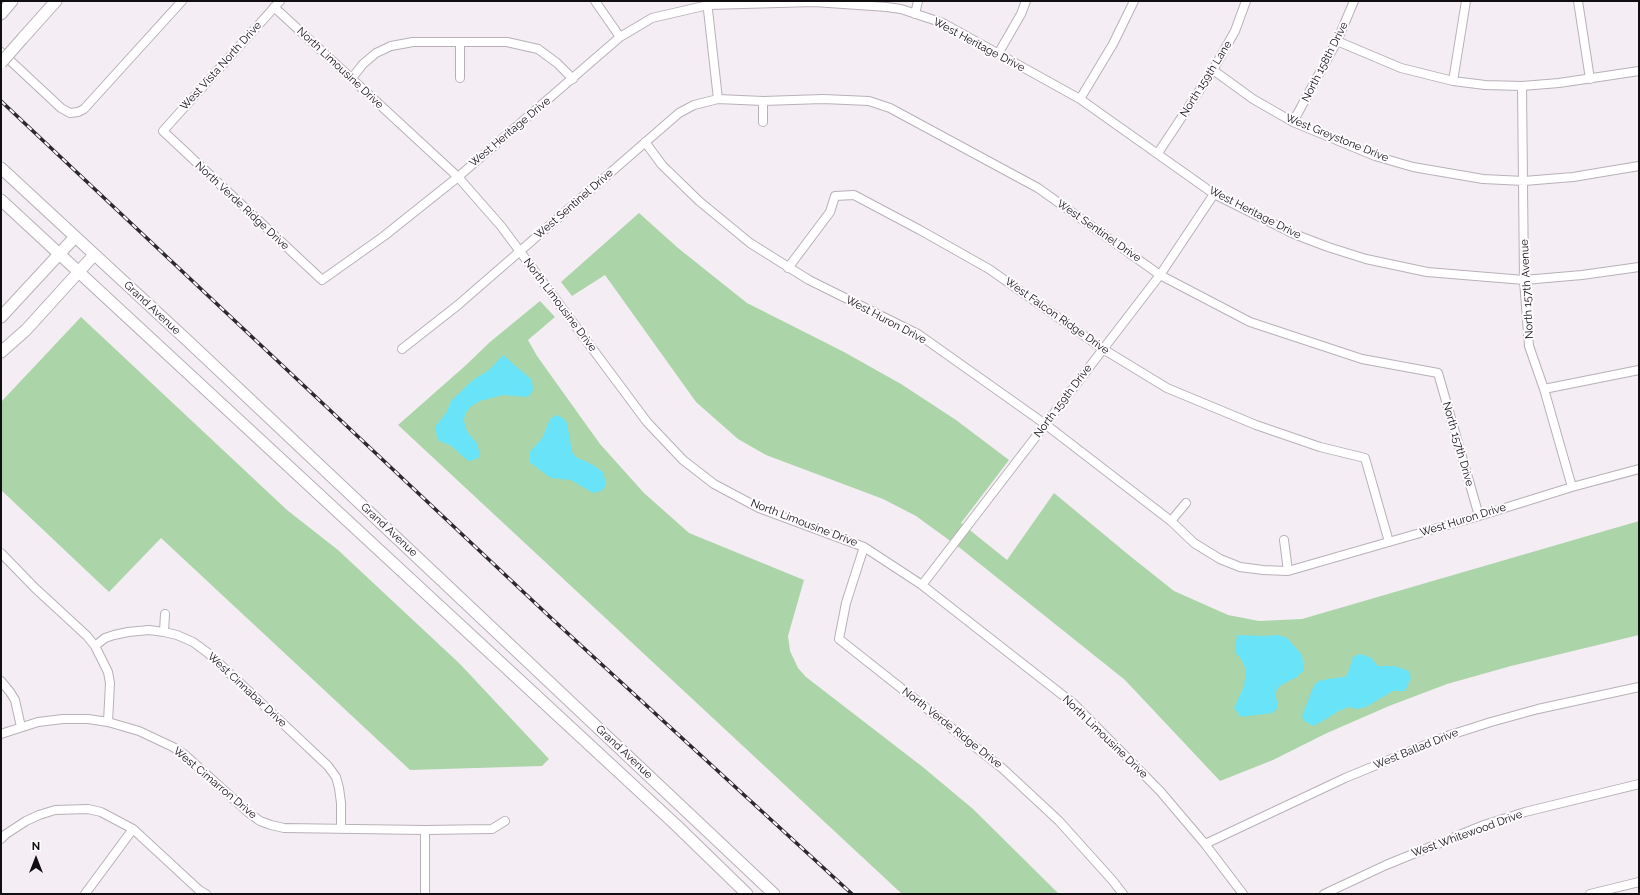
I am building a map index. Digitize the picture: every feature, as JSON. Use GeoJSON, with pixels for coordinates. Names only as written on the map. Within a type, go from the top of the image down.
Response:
{"type":"FeatureCollection","features":[{"type":"Feature","properties":{"kind":"highway"},"geometry":{"type":"LineString","coordinates":[[1,6],[8,1]]}},
{"type":"Feature","properties":{"kind":"highway"},"geometry":{"type":"LineString","coordinates":[[1,14],[12,1]]}},
{"type":"Feature","properties":{"kind":"highway"},"geometry":{"type":"LineString","coordinates":[[1,63],[56,1]]}},
{"type":"Feature","properties":{"kind":"highway","name":"Grand Avenue"},"geometry":{"type":"LineString","coordinates":[[1,168],[189,342],[774,894]]}},
{"type":"Feature","properties":{"kind":"highway","name":"Grand Avenue"},"geometry":{"type":"LineString","coordinates":[[1,200],[659,809],[747,894]]}},
{"type":"Feature","properties":{"kind":"highway"},"geometry":{"type":"LineString","coordinates":[[1,316],[75,237]]}},
{"type":"Feature","properties":{"kind":"highway"},"geometry":{"type":"LineString","coordinates":[[1,352],[26,330],[94,255]]}},
{"type":"Feature","properties":{"kind":"street"},"geometry":{"type":"LineString","coordinates":[[1,52],[61,108],[70,113],[78,112],[84,109],[182,1]]}},
{"type":"Feature","properties":{"kind":"street"},"geometry":{"type":"LineString","coordinates":[[595,1],[620,37]]}},
{"type":"Feature","properties":{"kind":"street"},"geometry":{"type":"LineString","coordinates":[[915,14],[918,1]]}},
{"type":"Feature","properties":{"kind":"street"},"geometry":{"type":"LineString","coordinates":[[998,54],[1026,1]]}},
{"type":"Feature","properties":{"kind":"street"},"geometry":{"type":"LineString","coordinates":[[1080,99],[1113,44],[1134,1]]}},
{"type":"Feature","properties":{"kind":"street","name":"North 159th Lane"},"geometry":{"type":"LineString","coordinates":[[1158,153],[1213,70],[1235,31],[1246,1]]}},
{"type":"Feature","properties":{"kind":"street","name":"North 158th Drive"},"geometry":{"type":"LineString","coordinates":[[1293,122],[1337,41],[1354,1]]}},
{"type":"Feature","properties":{"kind":"street"},"geometry":{"type":"LineString","coordinates":[[1453,81],[1466,1]]}},
{"type":"Feature","properties":{"kind":"street"},"geometry":{"type":"LineString","coordinates":[[1578,1],[1590,79]]}},
{"type":"Feature","properties":{"kind":"street","name":"West Heritage Drive"},"geometry":{"type":"LineString","coordinates":[[322,280],[384,236],[458,177],[620,37],[652,18],[708,3],[814,2],[887,7],[943,23],[1080,99],[1214,194],[1294,234],[1366,259],[1427,272],[1524,280],[1582,275],[1639,267]]}},
{"type":"Feature","properties":{"kind":"street"},"geometry":{"type":"LineString","coordinates":[[708,3],[718,99]]}},
{"type":"Feature","properties":{"kind":"street","name":"North Limousine Drive"},"geometry":{"type":"LineString","coordinates":[[277,4],[352,78],[458,177],[501,226],[647,422],[683,460],[714,484],[759,508],[864,547],[922,585],[1074,704],[1160,791],[1205,844],[1243,894]]}},
{"type":"Feature","properties":{"kind":"street","name":"West Vista North Drive"},"geometry":{"type":"LineString","coordinates":[[163,131],[277,4]]}},
{"type":"Feature","properties":{"kind":"street"},"geometry":{"type":"LineString","coordinates":[[1337,41],[1401,68],[1453,81],[1485,85],[1522,86],[1559,83],[1639,71]]}},
{"type":"Feature","properties":{"kind":"street"},"geometry":{"type":"LineString","coordinates":[[352,78],[363,64],[376,53],[391,46],[413,42],[507,42],[538,49],[557,63],[573,79]]}},
{"type":"Feature","properties":{"kind":"street"},"geometry":{"type":"LineString","coordinates":[[460,42],[460,78]]}},
{"type":"Feature","properties":{"kind":"street","name":"West Greystone Drive"},"geometry":{"type":"LineString","coordinates":[[1213,70],[1253,99],[1293,122],[1375,156],[1412,167],[1483,179],[1524,181],[1573,177],[1639,166]]}},
{"type":"Feature","properties":{"kind":"street","name":"North 157th Avenue"},"geometry":{"type":"LineString","coordinates":[[1522,86],[1524,280],[1529,346],[1544,389],[1572,486]]}},
{"type":"Feature","properties":{"kind":"street","name":"West Sentinel Drive"},"geometry":{"type":"LineString","coordinates":[[402,349],[458,305],[679,113],[694,105],[718,99],[763,101],[823,99],[869,101],[890,108],[1038,188],[1160,275],[1250,322],[1362,359],[1438,373]]}},
{"type":"Feature","properties":{"kind":"street"},"geometry":{"type":"LineString","coordinates":[[763,101],[763,122]]}},
{"type":"Feature","properties":{"kind":"street","name":"North Verde Ridge Drive"},"geometry":{"type":"LineString","coordinates":[[163,131],[322,280]]}},
{"type":"Feature","properties":{"kind":"street","name":"West Huron Drive"},"geometry":{"type":"LineString","coordinates":[[645,142],[662,165],[699,201],[750,243],[809,280],[918,334],[1045,424],[1171,521],[1194,543],[1220,559],[1240,568],[1288,571],[1479,516],[1572,486],[1639,469]]}},
{"type":"Feature","properties":{"kind":"street","name":"North 159th Drive"},"geometry":{"type":"LineString","coordinates":[[922,585],[1160,275],[1214,194]]}},
{"type":"Feature","properties":{"kind":"street","name":"West Falcon Ridge Drive"},"geometry":{"type":"LineString","coordinates":[[788,268],[830,212],[835,196],[854,195],[920,230],[988,269],[1103,348],[1167,388],[1241,419],[1320,447],[1365,458],[1389,542]]}},
{"type":"Feature","properties":{"kind":"street"},"geometry":{"type":"LineString","coordinates":[[1544,389],[1639,370]]}},
{"type":"Feature","properties":{"kind":"street","name":"North 157th Drive"},"geometry":{"type":"LineString","coordinates":[[1438,373],[1479,516]]}},
{"type":"Feature","properties":{"kind":"street"},"geometry":{"type":"LineString","coordinates":[[1171,521],[1186,503]]}},
{"type":"Feature","properties":{"kind":"street"},"geometry":{"type":"LineString","coordinates":[[1284,540],[1288,571]]}},
{"type":"Feature","properties":{"kind":"street","name":"North Verde Ridge Drive"},"geometry":{"type":"LineString","coordinates":[[864,547],[846,603],[839,639],[1002,768],[1059,821],[1123,894]]}},
{"type":"Feature","properties":{"kind":"street"},"geometry":{"type":"LineString","coordinates":[[1,553],[35,588],[87,636],[95,646],[108,672],[110,684],[108,722]]}},
{"type":"Feature","properties":{"kind":"street"},"geometry":{"type":"LineString","coordinates":[[164,632],[165,614]]}},
{"type":"Feature","properties":{"kind":"street","name":"West Cinnabar Drive"},"geometry":{"type":"LineString","coordinates":[[95,646],[105,638],[128,632],[149,630],[177,635],[193,642],[208,653],[328,766],[336,777],[339,788],[341,803],[341,828]]}},
{"type":"Feature","properties":{"kind":"street"},"geometry":{"type":"LineString","coordinates":[[1,681],[10,692],[14,700],[21,726]]}},
{"type":"Feature","properties":{"kind":"street","name":"West Ballad Drive"},"geometry":{"type":"LineString","coordinates":[[1205,844],[1345,778],[1447,736],[1538,709],[1639,687]]}},
{"type":"Feature","properties":{"kind":"street","name":"West Cimarron Drive"},"geometry":{"type":"LineString","coordinates":[[1,734],[21,726],[63,719],[88,719],[108,722],[139,731],[173,747],[208,775],[249,814],[260,821],[284,828],[425,830],[492,829],[505,821]]}},
{"type":"Feature","properties":{"kind":"street","name":"West Whitewood Drive"},"geometry":{"type":"LineString","coordinates":[[1324,894],[1386,865],[1484,825],[1525,812],[1639,784]]}},
{"type":"Feature","properties":{"kind":"street"},"geometry":{"type":"LineString","coordinates":[[3,834],[39,815],[54,810],[70,809],[101,812],[133,829],[201,893]]}},
{"type":"Feature","properties":{"kind":"street"},"geometry":{"type":"LineString","coordinates":[[85,894],[133,829]]}},
{"type":"Feature","properties":{"kind":"street"},"geometry":{"type":"LineString","coordinates":[[425,830],[425,894]]}},
{"type":"Feature","properties":{"kind":"street"},"geometry":{"type":"LineString","coordinates":[[1590,894],[1639,882]]}},
{"type":"Feature","properties":{"kind":"green space"},"geometry":{"type":"Polygon","coordinates":[[[639,213],[678,248],[747,303],[844,352],[901,384],[956,420],[1009,460],[961,523],[1007,560],[1054,493],[1174,591],[1228,615],[1259,621],[1302,619],[1639,521],[1639,635],[1511,666],[1447,684],[1389,706],[1327,733],[1273,760],[1220,781],[1125,680],[960,548],[916,516],[883,499],[766,455],[738,439],[696,402],[605,275],[572,296],[561,282],[639,213]]]}},
{"type":"Feature","properties":{"kind":"green space"},"geometry":{"type":"Polygon","coordinates":[[[540,301],[555,317],[528,340],[537,356],[600,444],[644,493],[689,533],[804,580],[788,636],[790,651],[798,668],[806,677],[924,768],[973,809],[1059,894],[902,894],[398,425],[490,342],[540,301]]]}},
{"type":"Feature","properties":{"kind":"green space"},"geometry":{"type":"Polygon","coordinates":[[[81,317],[287,510],[338,550],[460,664],[549,759],[542,766],[410,770],[161,538],[109,592],[1,490],[1,402],[81,317]]]}},
{"type":"Feature","properties":{"kind":"water"},"geometry":{"type":"Polygon","coordinates":[[[503,355],[532,380],[533,390],[528,397],[503,395],[480,401],[470,407],[465,414],[464,421],[467,431],[477,444],[480,455],[478,458],[468,461],[450,445],[439,441],[435,427],[446,413],[451,401],[473,380],[489,370],[503,355]]]}},
{"type":"Feature","properties":{"kind":"water"},"geometry":{"type":"Polygon","coordinates":[[[557,415],[564,419],[567,423],[572,452],[576,457],[593,465],[603,472],[606,483],[603,490],[593,493],[571,480],[551,478],[529,462],[529,453],[543,437],[550,419],[557,415]]]}},
{"type":"Feature","properties":{"kind":"water"},"geometry":{"type":"Polygon","coordinates":[[[1237,635],[1278,635],[1287,638],[1302,655],[1304,670],[1297,677],[1281,685],[1277,689],[1275,695],[1278,705],[1277,709],[1272,713],[1241,717],[1234,708],[1244,686],[1246,670],[1241,659],[1235,652],[1237,635]]]}},
{"type":"Feature","properties":{"kind":"water"},"geometry":{"type":"Polygon","coordinates":[[[1359,654],[1371,658],[1378,666],[1395,666],[1409,671],[1411,678],[1405,691],[1393,691],[1366,707],[1357,709],[1348,707],[1314,726],[1305,722],[1302,716],[1314,685],[1319,681],[1345,677],[1348,673],[1353,657],[1359,654]]]}},
{"type":"Feature","properties":{"kind":"railway"},"geometry":{"type":"LineString","coordinates":[[1,101],[550,617],[852,894]]}}]}
